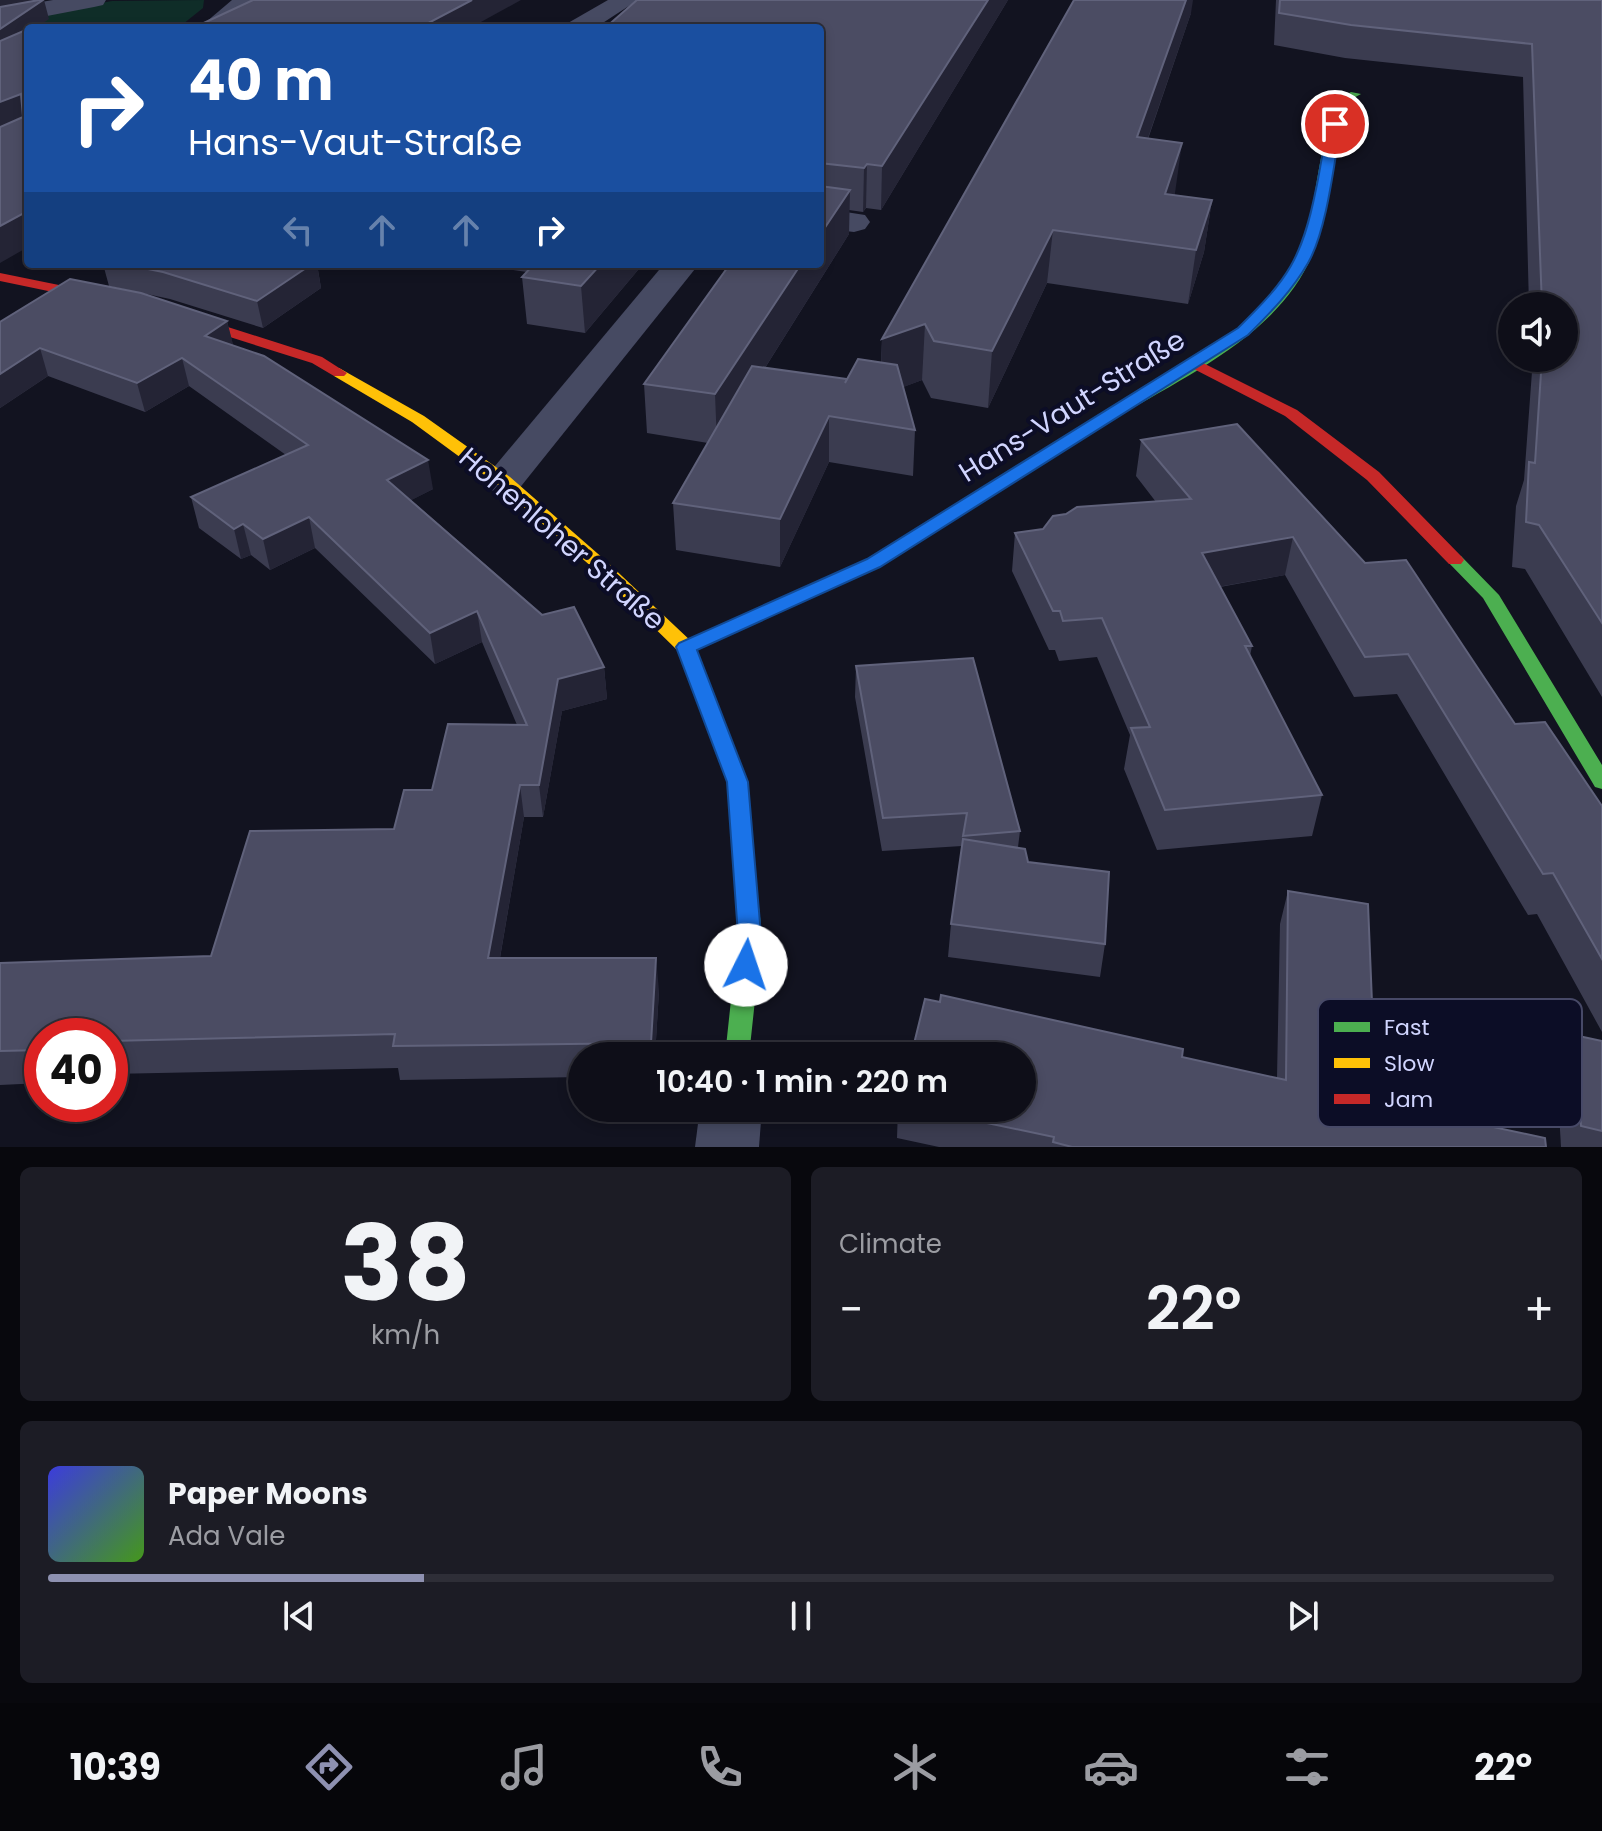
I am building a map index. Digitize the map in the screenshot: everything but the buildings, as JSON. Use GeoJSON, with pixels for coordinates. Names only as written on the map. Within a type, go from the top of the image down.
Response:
{"type":"FeatureCollection","features":[{"type":"Feature","properties":{"kind":"street"},"geometry":{"type":"LineString","coordinates":[[0,17],[94,0]]}},
{"type":"Feature","properties":{"kind":"street"},"geometry":{"type":"LineString","coordinates":[[217,24],[247,0]]}},
{"type":"Feature","properties":{"kind":"street"},"geometry":{"type":"LineString","coordinates":[[584,24],[626,0]]}},
{"type":"Feature","properties":{"kind":"street","name":"Hans-Vaut-Straße"},"geometry":{"type":"LineString","coordinates":[[686,647],[873,563],[1243,332],[1281,295],[1303,260],[1319,208],[1326,161],[1343,99],[1355,94]]}},
{"type":"Feature","properties":{"kind":"street"},"geometry":{"type":"LineString","coordinates":[[824,218],[854,222]]}},
{"type":"Feature","properties":{"kind":"street"},"geometry":{"type":"LineString","coordinates":[[504,481],[679,268]]}},
{"type":"Feature","properties":{"kind":"street","name":"Hohenloher Straße"},"geometry":{"type":"LineString","coordinates":[[0,277],[157,309],[317,360],[418,419],[504,481],[599,564],[686,647],[738,782],[750,935],[739,1042]]}},
{"type":"Feature","properties":{"kind":"street"},"geometry":{"type":"LineString","coordinates":[[1193,363],[1291,413],[1373,476],[1490,595],[1602,782]]}},
{"type":"Feature","properties":{"kind":"street"},"geometry":{"type":"LineString","coordinates":[[727,1147],[730,1122]]}},
{"type":"Feature","properties":{"kind":"green space"},"geometry":{"type":"Polygon","coordinates":[[[204,0],[203,8],[183,24],[24,24],[24,27],[0,21],[112,1],[204,0]]]}},
{"type":"Feature","properties":{"kind":"traffic: fast"},"geometry":{"type":"LineString","coordinates":[[1115,412],[1221,348],[1269,308],[1288,285],[1312,237],[1329,148],[1343,99],[1355,94]]}},
{"type":"Feature","properties":{"kind":"traffic: fast"},"geometry":{"type":"LineString","coordinates":[[1455,560],[1490,595],[1602,782]]}},
{"type":"Feature","properties":{"kind":"traffic: fast"},"geometry":{"type":"LineString","coordinates":[[739,1042],[750,935],[746,889]]}},
{"type":"Feature","properties":{"kind":"traffic: slow"},"geometry":{"type":"LineString","coordinates":[[339,373],[418,419],[504,481],[599,564],[686,647],[738,782],[746,889]]}},
{"type":"Feature","properties":{"kind":"traffic: jam"},"geometry":{"type":"LineString","coordinates":[[0,277],[157,309],[317,360],[339,373]]}},
{"type":"Feature","properties":{"kind":"traffic: jam"},"geometry":{"type":"LineString","coordinates":[[1193,363],[1291,413],[1373,476],[1455,560]]}},
{"type":"Feature","properties":{"kind":"traffic: jam"},"geometry":{"type":"LineString","coordinates":[[686,647],[873,563],[1115,412]]}},
{"type":"Feature","properties":{"kind":"route"},"geometry":{"type":"LineString","coordinates":[[746,965],[750,935],[738,782],[686,647],[873,563],[1243,332],[1281,295],[1303,260],[1319,208],[1335,124]]}}]}
